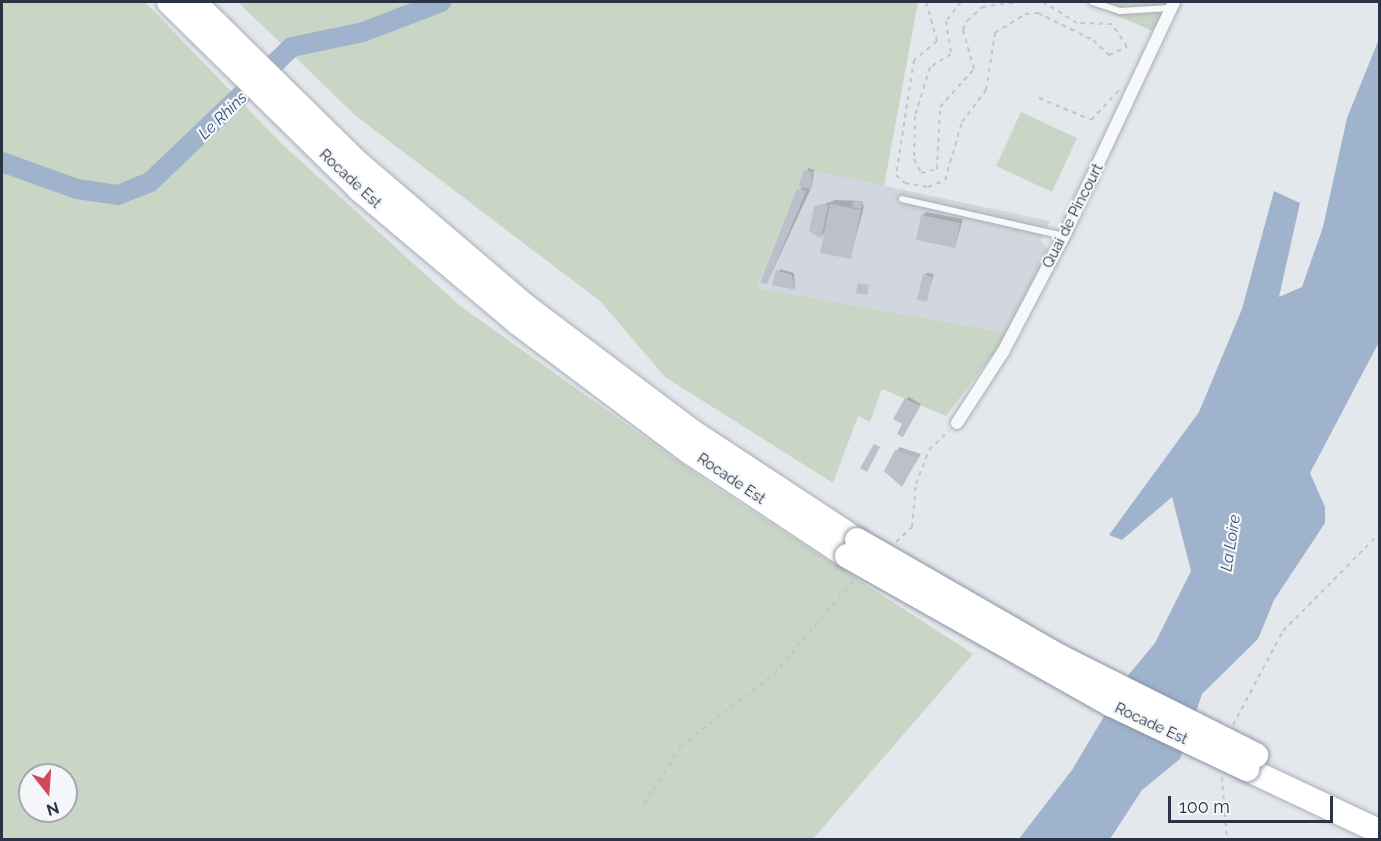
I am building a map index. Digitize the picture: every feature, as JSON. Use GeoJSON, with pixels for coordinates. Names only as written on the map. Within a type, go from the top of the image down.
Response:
{"type":"FeatureCollection","features":[{"type":"Feature","properties":{"kind":"highway","name":"Rocade Est"},"geometry":{"type":"LineString","coordinates":[[170,2],[228,49],[284,104],[359,189],[518,323],[690,452],[854,557],[1110,704],[1242,764],[1380,832]]}},
{"type":"Feature","properties":{"kind":"highway","name":"Rocade Est"},"geometry":{"type":"LineString","coordinates":[[194,2],[228,49]]}},
{"type":"Feature","properties":{"kind":"highway","name":"Rocade Est"},"geometry":{"type":"LineString","coordinates":[[1242,764],[1380,813]]}},
{"type":"Feature","properties":{"kind":"street","name":"Quai de Pincourt"},"geometry":{"type":"LineString","coordinates":[[957,423],[1003,352],[1064,236],[1172,4]]}},
{"type":"Feature","properties":{"kind":"lane"},"geometry":{"type":"LineString","coordinates":[[1092,2],[1120,11],[1172,4]]}},
{"type":"Feature","properties":{"kind":"lane"},"geometry":{"type":"LineString","coordinates":[[902,199],[1064,236]]}},
{"type":"Feature","properties":{"kind":"path"},"geometry":{"type":"LineString","coordinates":[[926,2],[937,41],[914,60],[896,175],[912,186],[928,188],[945,180],[962,122],[986,90],[995,33],[1025,14],[1038,13],[1093,40],[1109,55],[1127,47],[1112,24],[1077,23],[1043,2]]}},
{"type":"Feature","properties":{"kind":"path"},"geometry":{"type":"LineString","coordinates":[[961,2],[946,21],[951,54],[930,67],[915,116],[914,159],[921,173],[937,169],[940,107],[974,69],[963,30],[968,21],[982,7],[1016,2]]}},
{"type":"Feature","properties":{"kind":"path"},"geometry":{"type":"LineString","coordinates":[[1039,98],[1090,120],[1106,109],[1124,82]]}},
{"type":"Feature","properties":{"kind":"path"},"geometry":{"type":"LineString","coordinates":[[893,543],[912,527],[916,484],[929,450],[957,423]]}},
{"type":"Feature","properties":{"kind":"path"},"geometry":{"type":"LineString","coordinates":[[1231,737],[1283,631],[1380,531],[1380,504]]}},
{"type":"Feature","properties":{"kind":"path"},"geometry":{"type":"LineString","coordinates":[[644,804],[681,746],[774,674],[854,557]]}},
{"type":"Feature","properties":{"kind":"path"},"geometry":{"type":"LineString","coordinates":[[1227,840],[1242,764]]}},
{"type":"Feature","properties":{"kind":"shaded area"},"geometry":{"type":"Polygon","coordinates":[[[805,169],[1050,221],[1041,240],[1050,253],[1009,333],[757,288],[805,169]]]}},
{"type":"Feature","properties":{"kind":"green space"},"geometry":{"type":"Polygon","coordinates":[[[2,2],[145,2],[281,143],[459,305],[709,483],[973,654],[813,839],[2,839],[2,2]]]}},
{"type":"Feature","properties":{"kind":"green space"},"geometry":{"type":"Polygon","coordinates":[[[238,2],[918,2],[884,186],[805,169],[757,288],[1009,333],[946,416],[882,389],[870,422],[858,416],[833,483],[665,377],[600,301],[356,116],[238,2]]]}},
{"type":"Feature","properties":{"kind":"green space"},"geometry":{"type":"Polygon","coordinates":[[[1085,2],[1168,2],[1155,32],[1085,2]]]}},
{"type":"Feature","properties":{"kind":"green space"},"geometry":{"type":"Polygon","coordinates":[[[1021,112],[1077,138],[1052,192],[996,166],[1021,112]]]}},
{"type":"Feature","properties":{"kind":"water","name":"La Loire"},"geometry":{"type":"Polygon","coordinates":[[[1379,39],[1379,342],[1310,473],[1325,507],[1325,523],[1274,600],[1258,639],[1202,694],[1180,759],[1142,790],[1110,839],[1018,840],[1072,770],[1130,673],[1155,643],[1191,571],[1172,497],[1122,540],[1109,535],[1199,412],[1242,309],[1274,191],[1300,203],[1279,297],[1302,287],[1323,227],[1347,118],[1379,39]]]}},
{"type":"Feature","properties":{"kind":"building"},"geometry":{"type":"Polygon","coordinates":[[[804,170],[812,172],[811,189],[798,186],[804,170]]]}},
{"type":"Feature","properties":{"kind":"building"},"geometry":{"type":"Polygon","coordinates":[[[797,188],[806,191],[767,284],[760,283],[797,188]]]}},
{"type":"Feature","properties":{"kind":"building"},"geometry":{"type":"Polygon","coordinates":[[[854,200],[862,202],[861,209],[852,207],[854,200]]]}},
{"type":"Feature","properties":{"kind":"building"},"geometry":{"type":"Polygon","coordinates":[[[821,204],[828,205],[821,239],[809,231],[814,207],[821,204]]]}},
{"type":"Feature","properties":{"kind":"building"},"geometry":{"type":"Polygon","coordinates":[[[830,204],[861,210],[851,259],[820,253],[830,204]]]}},
{"type":"Feature","properties":{"kind":"building"},"geometry":{"type":"Polygon","coordinates":[[[921,215],[960,223],[955,248],[916,240],[921,215]]]}},
{"type":"Feature","properties":{"kind":"building"},"geometry":{"type":"Polygon","coordinates":[[[776,270],[792,275],[795,290],[772,285],[776,270]]]}},
{"type":"Feature","properties":{"kind":"building"},"geometry":{"type":"Polygon","coordinates":[[[923,274],[932,277],[927,302],[917,300],[923,274]]]}},
{"type":"Feature","properties":{"kind":"building"},"geometry":{"type":"Polygon","coordinates":[[[858,283],[869,285],[867,295],[856,293],[858,283]]]}},
{"type":"Feature","properties":{"kind":"building"},"geometry":{"type":"Polygon","coordinates":[[[905,398],[920,407],[903,437],[897,434],[902,424],[893,419],[905,398]]]}},
{"type":"Feature","properties":{"kind":"building"},"geometry":{"type":"Polygon","coordinates":[[[874,444],[880,447],[867,472],[860,468],[874,444]]]}},
{"type":"Feature","properties":{"kind":"building"},"geometry":{"type":"Polygon","coordinates":[[[895,450],[918,458],[902,487],[884,471],[895,450]]]}},
{"type":"Feature","properties":{"kind":"waterway","name":"Le Rhins"},"geometry":{"type":"LineString","coordinates":[[2,162],[77,189],[118,195],[150,182],[292,47],[363,32],[441,2]]}}]}
